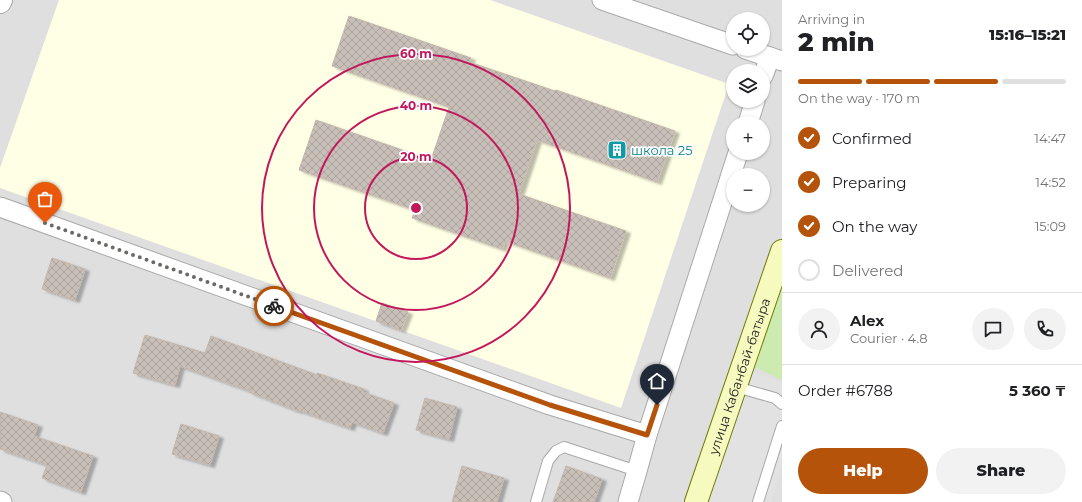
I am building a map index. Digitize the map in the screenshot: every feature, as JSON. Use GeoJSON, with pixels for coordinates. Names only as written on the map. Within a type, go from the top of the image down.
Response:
{"type":"FeatureCollection","features":[{"type":"Feature","properties":{"kind":"main road","name":"улица Кабанбай-батыра"},"geometry":{"type":"LineString","coordinates":[[696,502],[736,386],[772,291],[782,251]]}},
{"type":"Feature","properties":{"kind":"street"},"geometry":{"type":"LineString","coordinates":[[602,0],[726,43]]}},
{"type":"Feature","properties":{"kind":"street"},"geometry":{"type":"LineString","coordinates":[[628,502],[647,435],[736,160]]}},
{"type":"Feature","properties":{"kind":"street"},"geometry":{"type":"LineString","coordinates":[[0,207],[550,405],[647,435]]}},
{"type":"Feature","properties":{"kind":"lane"},"geometry":{"type":"LineString","coordinates":[[736,386],[775,398],[782,404]]}},
{"type":"Feature","properties":{"kind":"lane"},"geometry":{"type":"LineString","coordinates":[[758,502],[782,426]]}},
{"type":"Feature","properties":{"kind":"lane"},"geometry":{"type":"LineString","coordinates":[[536,502],[548,461],[556,451],[564,447],[638,471]]}},
{"type":"Feature","properties":{"kind":"shaded area"},"geometry":{"type":"Polygon","coordinates":[[[0,0],[782,0],[782,502],[0,502],[0,0]]]}},
{"type":"Feature","properties":{"kind":"shaded area"},"geometry":{"type":"Polygon","coordinates":[[[59,0],[490,0],[726,83],[726,93],[621,408],[0,188],[0,168],[59,0]]]}},
{"type":"Feature","properties":{"kind":"shaded area"},"geometry":{"type":"Polygon","coordinates":[[[748,370],[782,383],[782,466],[771,502],[706,502],[748,370]]]}},
{"type":"Feature","properties":{"kind":"green space"},"geometry":{"type":"Polygon","coordinates":[[[782,278],[782,380],[752,366],[782,278]]]}},
{"type":"Feature","properties":{"kind":"building","name":"школа 25"},"geometry":{"type":"Polygon","coordinates":[[[349,16],[471,58],[469,62],[675,131],[657,182],[537,140],[519,194],[626,231],[610,278],[505,241],[502,249],[412,218],[415,210],[299,170],[316,120],[431,160],[449,107],[332,66],[349,16]]]}},
{"type":"Feature","properties":{"kind":"building"},"geometry":{"type":"Polygon","coordinates":[[[52,258],[85,269],[75,300],[42,289],[52,258]]]}},
{"type":"Feature","properties":{"kind":"building"},"geometry":{"type":"Polygon","coordinates":[[[382,303],[408,312],[401,330],[376,321],[382,303]]]}},
{"type":"Feature","properties":{"kind":"building"},"geometry":{"type":"Polygon","coordinates":[[[145,335],[205,353],[211,336],[317,375],[317,373],[364,389],[363,392],[394,403],[383,433],[352,422],[350,428],[298,411],[249,392],[250,391],[180,366],[175,385],[133,373],[145,335]]]}},
{"type":"Feature","properties":{"kind":"building"},"geometry":{"type":"Polygon","coordinates":[[[425,398],[457,407],[449,439],[416,430],[425,398]]]}},
{"type":"Feature","properties":{"kind":"building"},"geometry":{"type":"Polygon","coordinates":[[[0,412],[38,425],[34,436],[93,456],[81,492],[42,478],[47,465],[0,449],[0,412]]]}},
{"type":"Feature","properties":{"kind":"building"},"geometry":{"type":"Polygon","coordinates":[[[181,424],[219,436],[210,465],[172,454],[181,424]]]}},
{"type":"Feature","properties":{"kind":"building"},"geometry":{"type":"Polygon","coordinates":[[[462,466],[504,478],[497,502],[452,502],[462,466]]]}},
{"type":"Feature","properties":{"kind":"building"},"geometry":{"type":"Polygon","coordinates":[[[566,466],[602,479],[594,502],[553,502],[566,466]]]}},
{"type":"Feature","properties":{"kind":"way so far"},"geometry":{"type":"LineString","coordinates":[[45,223],[274,306]]}},
{"type":"Feature","properties":{"kind":"place","name":"школа 25"},"geometry":{"type":"Point","coordinates":[617,150]}},
{"type":"Feature","properties":{"kind":"route"},"geometry":{"type":"LineString","coordinates":[[274,306],[550,405],[647,435],[657,405]]}}]}
